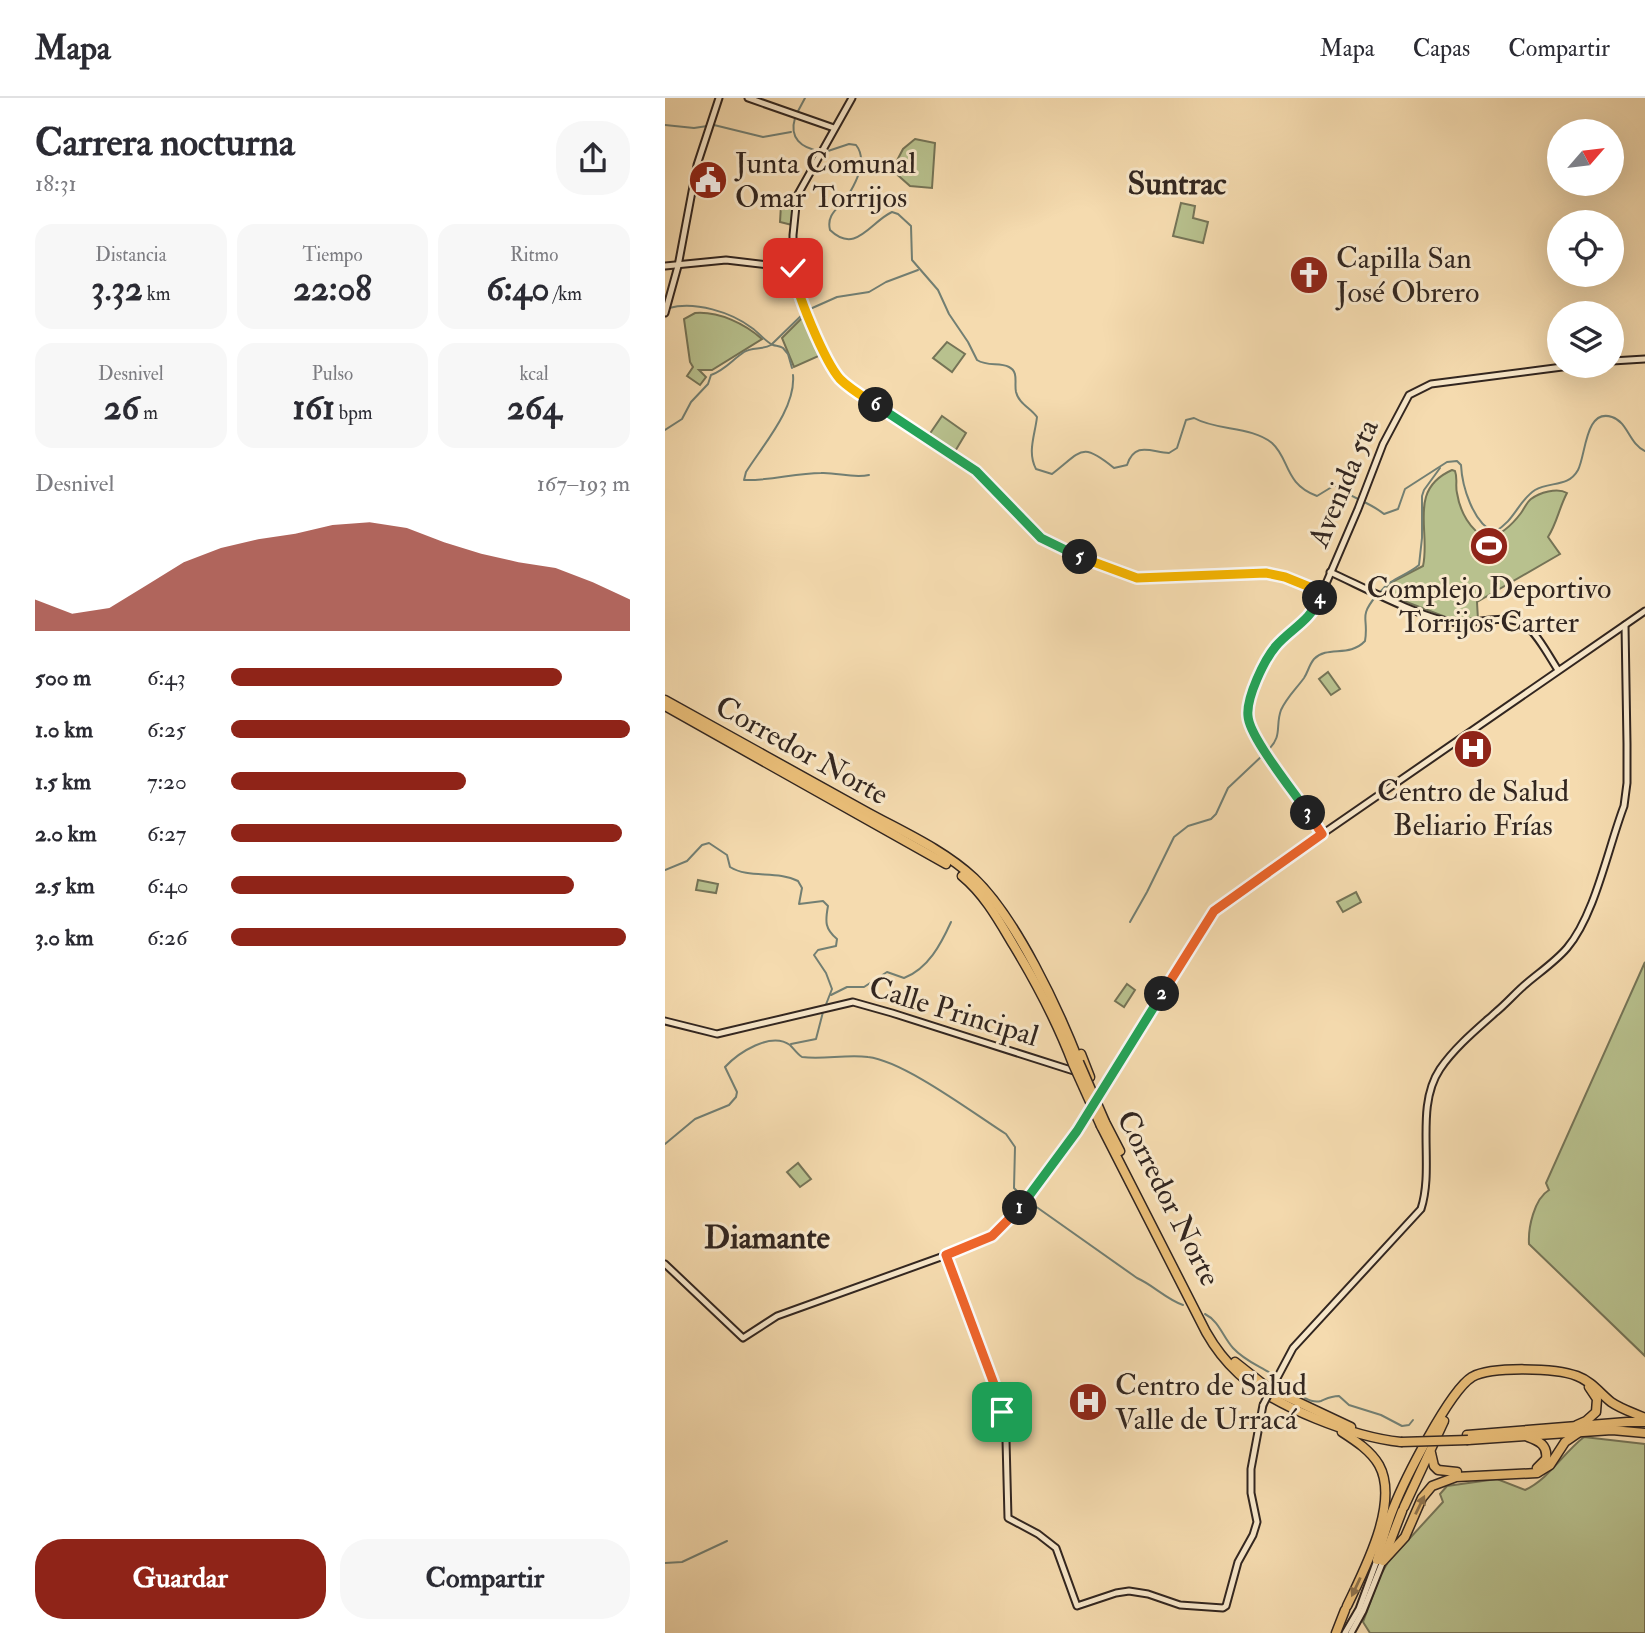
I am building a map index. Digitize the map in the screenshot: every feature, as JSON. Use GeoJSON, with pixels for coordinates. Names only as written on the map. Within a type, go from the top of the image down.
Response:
{"type":"FeatureCollection","features":[{"type":"Feature","properties":{"kind":"highway","name":"Corredor Norte"},"geometry":{"type":"LineString","coordinates":[[665,699],[958,871],[1017,939]]}},
{"type":"Feature","properties":{"kind":"highway","name":"Corredor Norte"},"geometry":{"type":"LineString","coordinates":[[665,706],[816,787]]}},
{"type":"Feature","properties":{"kind":"highway","name":"Corredor Norte"},"geometry":{"type":"LineString","coordinates":[[828,794],[960,867],[989,894],[1010,925],[1044,987],[1103,1124],[1206,1332],[1222,1357],[1253,1385],[1331,1425],[1370,1438],[1402,1440],[1525,1436],[1645,1420]]}},
{"type":"Feature","properties":{"kind":"highway"},"geometry":{"type":"LineString","coordinates":[[1044,987],[1067,1020],[1090,1077]]}},
{"type":"Feature","properties":{"kind":"highway","name":"Corredor Norte"},"geometry":{"type":"LineString","coordinates":[[1103,1124],[1210,1330],[1226,1353],[1257,1380],[1299,1403],[1360,1430],[1402,1440]]}},
{"type":"Feature","properties":{"kind":"highway"},"geometry":{"type":"LineString","coordinates":[[1380,1561],[1388,1522],[1400,1493],[1450,1399],[1470,1378],[1491,1370],[1503,1369],[1576,1375],[1613,1403],[1645,1420]]}},
{"type":"Feature","properties":{"kind":"highway"},"geometry":{"type":"LineString","coordinates":[[1491,1374],[1567,1377],[1583,1382],[1594,1392],[1598,1406],[1592,1417],[1565,1442],[1550,1465],[1537,1474],[1456,1477],[1433,1486],[1419,1504],[1405,1537],[1380,1561],[1462,1390],[1471,1382],[1491,1374]]}},
{"type":"Feature","properties":{"kind":"highway"},"geometry":{"type":"LineString","coordinates":[[1331,1425],[1373,1456],[1379,1465],[1386,1488],[1384,1509],[1371,1550],[1336,1633]]}},
{"type":"Feature","properties":{"kind":"highway","name":"Corredor Norte"},"geometry":{"type":"LineString","coordinates":[[1468,1437],[1579,1428],[1645,1433]]}},
{"type":"Feature","properties":{"kind":"highway"},"geometry":{"type":"LineString","coordinates":[[1431,1451],[1434,1466],[1445,1472],[1538,1468],[1546,1459],[1546,1449],[1540,1442],[1525,1436]]}},
{"type":"Feature","properties":{"kind":"street"},"geometry":{"type":"LineString","coordinates":[[665,313],[678,266],[690,194],[719,98]]}},
{"type":"Feature","properties":{"kind":"street"},"geometry":{"type":"LineString","coordinates":[[748,98],[834,128]]}},
{"type":"Feature","properties":{"kind":"street"},"geometry":{"type":"LineString","coordinates":[[852,98],[797,196],[793,235],[793,268],[805,305],[831,366],[841,380],[976,471],[1041,538],[1095,564],[1137,578],[1266,573],[1285,577],[1322,592]]}},
{"type":"Feature","properties":{"kind":"street"},"geometry":{"type":"LineString","coordinates":[[665,267],[726,260],[793,268]]}},
{"type":"Feature","properties":{"kind":"street"},"geometry":{"type":"LineString","coordinates":[[1624,360],[1645,359]]}},
{"type":"Feature","properties":{"kind":"street","name":"Avenida 5ta"},"geometry":{"type":"LineString","coordinates":[[1322,834],[1249,723],[1247,716],[1250,701],[1261,670],[1274,648],[1310,616],[1394,420],[1409,394],[1423,386],[1547,369]]}},
{"type":"Feature","properties":{"kind":"street"},"geometry":{"type":"LineString","coordinates":[[1330,572],[1452,622],[1500,620],[1522,623],[1533,633],[1558,670]]}},
{"type":"Feature","properties":{"kind":"street"},"geometry":{"type":"LineString","coordinates":[[665,1264],[743,1338],[777,1316],[992,1236],[1023,1204],[1077,1131],[1214,911],[1645,611]]}},
{"type":"Feature","properties":{"kind":"street"},"geometry":{"type":"LineString","coordinates":[[946,1255],[1001,1404],[1006,1440],[1008,1518],[1038,1534],[1056,1548],[1077,1606],[1129,1591],[1148,1594],[1180,1605],[1226,1606],[1238,1562],[1256,1527],[1251,1469],[1263,1405],[1276,1380],[1293,1348],[1421,1209],[1427,1188],[1430,1100],[1433,1083],[1440,1069],[1472,1035],[1563,952],[1587,917],[1624,806],[1627,693],[1625,625]]}},
{"type":"Feature","properties":{"kind":"street","name":"Calle Principal"},"geometry":{"type":"LineString","coordinates":[[665,1021],[717,1034],[852,1002],[1107,1082]]}},
{"type":"Feature","properties":{"kind":"street"},"geometry":{"type":"LineString","coordinates":[[1345,1633],[1380,1561]]}},
{"type":"Feature","properties":{"kind":"street"},"geometry":{"type":"LineString","coordinates":[[1351,1633],[1363,1611],[1380,1561]]}},
{"type":"Feature","properties":{"kind":"green space"},"geometry":{"type":"Polygon","coordinates":[[[915,139],[935,143],[932,188],[910,186],[892,170],[903,149],[915,139]]]}},
{"type":"Feature","properties":{"kind":"green space"},"geometry":{"type":"Polygon","coordinates":[[[1181,203],[1195,206],[1193,218],[1208,222],[1203,243],[1173,236],[1181,203]]]}},
{"type":"Feature","properties":{"kind":"green space"},"geometry":{"type":"Polygon","coordinates":[[[781,205],[794,207],[792,225],[780,222],[781,205]]]}},
{"type":"Feature","properties":{"kind":"green space"},"geometry":{"type":"Polygon","coordinates":[[[695,313],[713,314],[731,320],[762,339],[712,370],[699,370],[706,377],[700,385],[687,376],[693,367],[684,319],[695,313]]]}},
{"type":"Feature","properties":{"kind":"green space"},"geometry":{"type":"Polygon","coordinates":[[[806,314],[823,354],[794,367],[782,338],[806,314]]]}},
{"type":"Feature","properties":{"kind":"green space"},"geometry":{"type":"Polygon","coordinates":[[[947,342],[965,354],[952,372],[933,358],[947,342]]]}},
{"type":"Feature","properties":{"kind":"green space"},"geometry":{"type":"Polygon","coordinates":[[[942,416],[966,433],[954,453],[929,435],[942,416]]]}},
{"type":"Feature","properties":{"kind":"green space","name":"Complejo Deportivo Torrijos Carter"},"geometry":{"type":"Polygon","coordinates":[[[1452,470],[1456,474],[1457,493],[1463,514],[1471,526],[1487,539],[1510,525],[1534,497],[1553,491],[1567,493],[1548,537],[1560,554],[1477,602],[1478,620],[1456,621],[1383,593],[1390,583],[1423,566],[1425,500],[1438,478],[1452,470]]]}},
{"type":"Feature","properties":{"kind":"green space"},"geometry":{"type":"Polygon","coordinates":[[[1328,672],[1340,689],[1331,695],[1319,679],[1328,672]]]}},
{"type":"Feature","properties":{"kind":"green space"},"geometry":{"type":"Polygon","coordinates":[[[698,880],[718,884],[716,893],[696,890],[698,880]]]}},
{"type":"Feature","properties":{"kind":"green space"},"geometry":{"type":"Polygon","coordinates":[[[1356,892],[1361,902],[1343,912],[1337,902],[1356,892]]]}},
{"type":"Feature","properties":{"kind":"green space"},"geometry":{"type":"Polygon","coordinates":[[[1645,962],[1645,1356],[1529,1244],[1529,1237],[1536,1207],[1549,1190],[1546,1183],[1645,962]]]}},
{"type":"Feature","properties":{"kind":"green space"},"geometry":{"type":"Polygon","coordinates":[[[1127,984],[1135,990],[1124,1007],[1115,1001],[1127,984]]]}},
{"type":"Feature","properties":{"kind":"green space"},"geometry":{"type":"Polygon","coordinates":[[[798,1163],[811,1179],[800,1187],[787,1172],[798,1163]]]}},
{"type":"Feature","properties":{"kind":"green space"},"geometry":{"type":"Polygon","coordinates":[[[1584,1437],[1645,1444],[1645,1633],[1370,1633],[1363,1622],[1380,1576],[1388,1562],[1443,1502],[1440,1494],[1447,1486],[1497,1479],[1525,1490],[1542,1479],[1584,1437]]]}},
{"type":"Feature","properties":{"kind":"waterway"},"geometry":{"type":"LineString","coordinates":[[797,113],[805,98]]}},
{"type":"Feature","properties":{"kind":"waterway"},"geometry":{"type":"LineString","coordinates":[[795,118],[794,131],[798,141],[820,151]]}},
{"type":"Feature","properties":{"kind":"waterway"},"geometry":{"type":"LineString","coordinates":[[665,125],[694,128],[714,125],[763,137],[791,132]]}},
{"type":"Feature","properties":{"kind":"waterway"},"geometry":{"type":"LineString","coordinates":[[825,152],[849,144],[856,145],[861,157],[857,178],[847,197],[832,215],[830,230],[839,237],[855,238],[892,212],[911,226],[912,260],[938,290],[977,360],[1005,366],[1014,372],[1018,396],[1037,417],[1032,450],[1036,469],[1052,474],[1082,452],[1095,454],[1114,468],[1127,465],[1139,450],[1169,453],[1177,448],[1186,420],[1194,418],[1254,434],[1272,443],[1293,478],[1306,491],[1317,496],[1335,485],[1384,514],[1398,509],[1405,489],[1447,462],[1457,461],[1461,465],[1470,503],[1480,521],[1494,532],[1507,522],[1535,490],[1564,482],[1574,476],[1581,463],[1591,426],[1596,419],[1603,416],[1612,417],[1622,423],[1635,443],[1645,451]]}},
{"type":"Feature","properties":{"kind":"waterway"},"geometry":{"type":"LineString","coordinates":[[810,309],[837,297],[869,292],[886,282],[918,270]]}},
{"type":"Feature","properties":{"kind":"waterway"},"geometry":{"type":"LineString","coordinates":[[669,308],[701,307],[734,317],[771,344],[783,348],[792,368]]}},
{"type":"Feature","properties":{"kind":"waterway"},"geometry":{"type":"LineString","coordinates":[[665,430],[682,419],[691,402],[708,384],[711,375],[744,352],[771,345],[805,312]]}},
{"type":"Feature","properties":{"kind":"waterway"},"geometry":{"type":"LineString","coordinates":[[793,375],[793,388],[784,413],[746,472],[744,480],[811,473],[869,475]]}},
{"type":"Feature","properties":{"kind":"waterway"},"geometry":{"type":"LineString","coordinates":[[1380,592],[1389,583],[1419,565],[1422,496],[1440,468]]}},
{"type":"Feature","properties":{"kind":"waterway"},"geometry":{"type":"LineString","coordinates":[[1268,750],[1276,740],[1281,710],[1314,659],[1326,653],[1352,649],[1365,641],[1367,609],[1376,596]]}},
{"type":"Feature","properties":{"kind":"waterway"},"geometry":{"type":"LineString","coordinates":[[1130,922],[1174,837],[1188,826],[1211,819],[1228,788],[1264,754]]}},
{"type":"Feature","properties":{"kind":"waterway"},"geometry":{"type":"LineString","coordinates":[[665,870],[687,861],[702,845],[709,843],[727,855],[730,867],[738,871],[781,876],[798,881],[802,888],[799,904],[823,901],[828,906],[828,928],[837,939],[836,946],[818,950],[814,955],[826,973],[832,989],[825,1007]]}},
{"type":"Feature","properties":{"kind":"waterway"},"geometry":{"type":"LineString","coordinates":[[831,995],[847,987],[864,987],[887,972],[904,978],[912,974],[933,955],[951,922]]}},
{"type":"Feature","properties":{"kind":"waterway"},"geometry":{"type":"LineString","coordinates":[[791,1044],[816,1039],[823,1012]]}},
{"type":"Feature","properties":{"kind":"waterway"},"geometry":{"type":"LineString","coordinates":[[665,1144],[695,1119],[729,1105],[736,1097],[737,1092],[725,1067],[731,1061],[755,1045],[782,1041],[802,1057],[860,1056],[883,1061],[919,1078],[957,1101],[1006,1134],[1015,1147],[1014,1188],[1023,1197]]}},
{"type":"Feature","properties":{"kind":"waterway"},"geometry":{"type":"LineString","coordinates":[[1028,1201],[1137,1278],[1183,1305]]}},
{"type":"Feature","properties":{"kind":"waterway"},"geometry":{"type":"LineString","coordinates":[[1205,1314],[1214,1321],[1237,1352],[1270,1373]]}},
{"type":"Feature","properties":{"kind":"waterway"},"geometry":{"type":"LineString","coordinates":[[1283,1382],[1311,1401],[1339,1396],[1349,1405],[1381,1415],[1402,1426],[1409,1425],[1413,1420]]}},
{"type":"Feature","properties":{"kind":"waterway"},"geometry":{"type":"LineString","coordinates":[[665,1563],[682,1562],[727,1541]]}},
{"type":"Feature","properties":{"kind":"place","name":"Junta Comunal Omar Torrijos"},"geometry":{"type":"Point","coordinates":[708,180]}},
{"type":"Feature","properties":{"kind":"place","name":"Capilla San José Obrero"},"geometry":{"type":"Point","coordinates":[1309,275]}},
{"type":"Feature","properties":{"kind":"place","name":"Complejo Deportivo Torrijos Carter"},"geometry":{"type":"Point","coordinates":[1489,546]}},
{"type":"Feature","properties":{"kind":"place","name":"Centro de Salud Beliario Frías"},"geometry":{"type":"Point","coordinates":[1473,749]}},
{"type":"Feature","properties":{"kind":"place","name":"Centro de Salud Valle de Urracá"},"geometry":{"type":"Point","coordinates":[1088,1402]}},
{"type":"Feature","properties":{"kind":"district","name":"Suntrac"},"geometry":{"type":"Point","coordinates":[1177,183]}},
{"type":"Feature","properties":{"kind":"district","name":"Diamante"},"geometry":{"type":"Point","coordinates":[767,1237]}},
{"type":"Feature","properties":{"kind":"route"},"geometry":{"type":"LineString","coordinates":[[793,268],[793,275],[824,351],[841,380],[976,471],[1041,538],[1095,564],[1131,577],[1266,573],[1285,577],[1322,592],[1306,621],[1274,648],[1261,670],[1247,716],[1260,744],[1322,834],[1214,911],[1077,1131],[1023,1204],[992,1236],[946,1255],[1000,1400],[1002,1412]]}}]}
